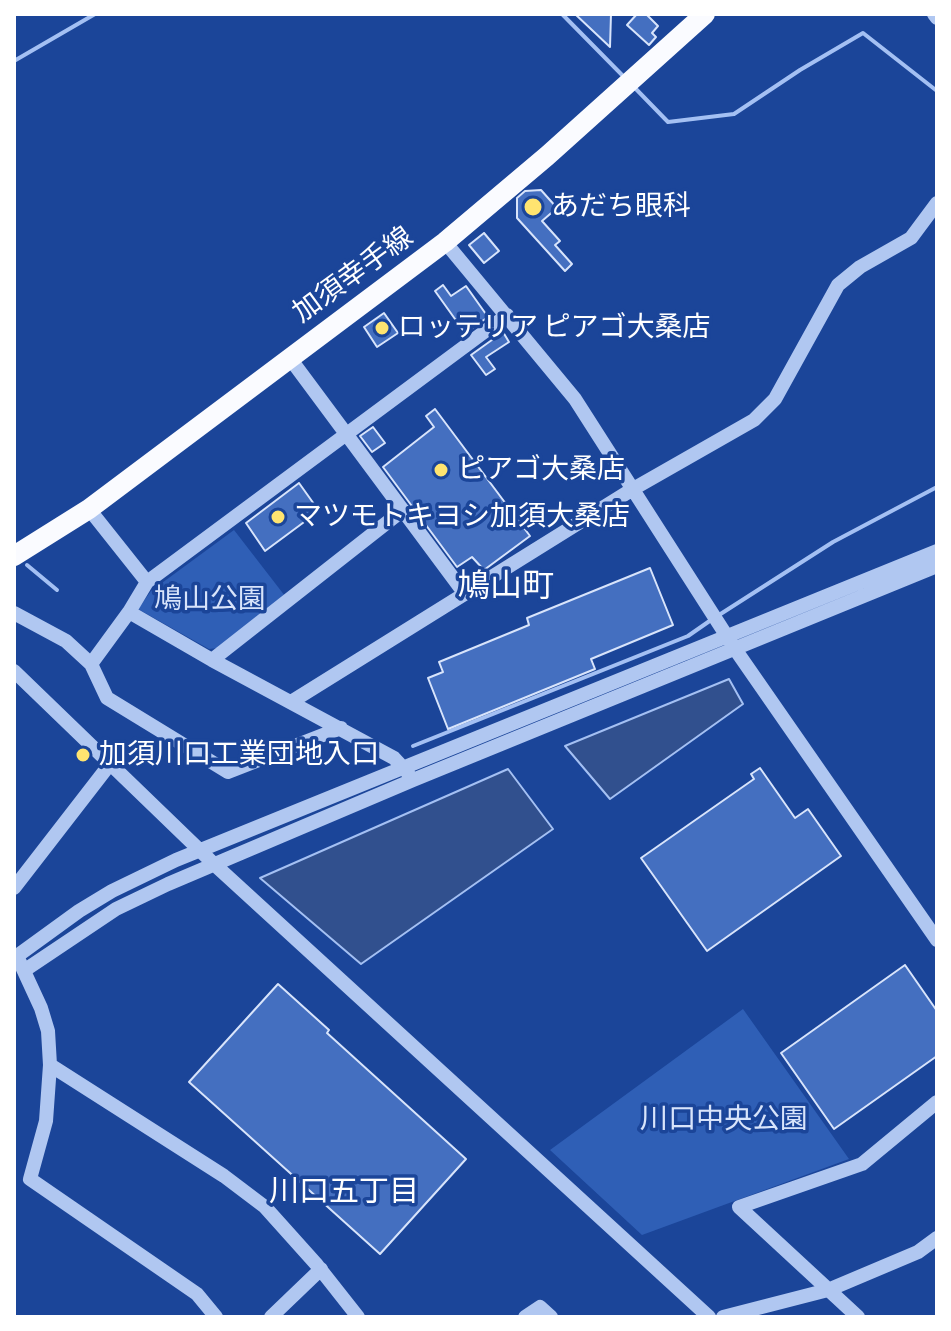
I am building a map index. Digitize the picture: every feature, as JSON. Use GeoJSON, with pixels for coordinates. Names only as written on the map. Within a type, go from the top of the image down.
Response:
{"type":"FeatureCollection","features":[{"type":"Feature","properties":{"kind":"main road","name":"加須幸手線"},"geometry":{"type":"LineString","coordinates":[[14,556],[89,509],[445,242],[536,166],[705,14]]}},
{"type":"Feature","properties":{"kind":"street"},"geometry":{"type":"LineString","coordinates":[[291,702],[633,489],[754,420],[775,399],[838,285],[860,267],[911,238],[937,203]]}},
{"type":"Feature","properties":{"kind":"street"},"geometry":{"type":"LineString","coordinates":[[445,242],[575,399],[731,643],[937,940]]}},
{"type":"Feature","properties":{"kind":"street"},"geometry":{"type":"LineString","coordinates":[[91,664],[147,582],[507,315]]}},
{"type":"Feature","properties":{"kind":"street"},"geometry":{"type":"LineString","coordinates":[[289,357],[465,594]]}},
{"type":"Feature","properties":{"kind":"street"},"geometry":{"type":"LineString","coordinates":[[89,509],[147,582]]}},
{"type":"Feature","properties":{"kind":"street"},"geometry":{"type":"LineString","coordinates":[[212,660],[403,510]]}},
{"type":"Feature","properties":{"kind":"street"},"geometry":{"type":"LineString","coordinates":[[731,643],[937,551]]}},
{"type":"Feature","properties":{"kind":"street"},"geometry":{"type":"LineString","coordinates":[[216,1317],[197,1294],[30,1179],[46,1121],[50,1065],[48,1031],[17,956],[112,891],[199,850],[409,774],[731,643],[937,566]]}},
{"type":"Feature","properties":{"kind":"street"},"geometry":{"type":"LineString","coordinates":[[129,612],[394,758],[409,774]]}},
{"type":"Feature","properties":{"kind":"street"},"geometry":{"type":"LineString","coordinates":[[14,613],[66,641],[91,664],[107,698],[228,772],[341,728]]}},
{"type":"Feature","properties":{"kind":"street"},"geometry":{"type":"LineString","coordinates":[[14,671],[215,865],[709,1317]]}},
{"type":"Feature","properties":{"kind":"street"},"geometry":{"type":"LineString","coordinates":[[14,888],[110,764]]}},
{"type":"Feature","properties":{"kind":"street"},"geometry":{"type":"LineString","coordinates":[[25,970],[116,909],[409,774]]}},
{"type":"Feature","properties":{"kind":"street"},"geometry":{"type":"LineString","coordinates":[[50,1065],[224,1176],[265,1207],[321,1269],[358,1317]]}},
{"type":"Feature","properties":{"kind":"street"},"geometry":{"type":"LineString","coordinates":[[858,1317],[739,1207],[862,1164],[937,1102]]}},
{"type":"Feature","properties":{"kind":"street"},"geometry":{"type":"LineString","coordinates":[[723,1317],[828,1290],[918,1252],[937,1238]]}},
{"type":"Feature","properties":{"kind":"street"},"geometry":{"type":"LineString","coordinates":[[271,1317],[321,1269]]}},
{"type":"Feature","properties":{"kind":"street"},"geometry":{"type":"LineString","coordinates":[[525,1317],[540,1307],[551,1317]]}},
{"type":"Feature","properties":{"kind":"green space","name":"鳩山公園"},"geometry":{"type":"Polygon","coordinates":[[[234,530],[285,596],[218,648],[209,649],[138,609],[151,591],[234,530]]]}},
{"type":"Feature","properties":{"kind":"green space","name":"川口中央公園"},"geometry":{"type":"Polygon","coordinates":[[[743,1009],[849,1159],[642,1235],[550,1150],[743,1009]]]}},
{"type":"Feature","properties":{"kind":"shaded area"},"geometry":{"type":"Polygon","coordinates":[[[729,679],[743,704],[610,799],[565,746],[729,679]]]}},
{"type":"Feature","properties":{"kind":"shaded area"},"geometry":{"type":"Polygon","coordinates":[[[508,769],[553,829],[361,964],[260,878],[508,769]]]}},
{"type":"Feature","properties":{"kind":"building"},"geometry":{"type":"Polygon","coordinates":[[[575,14],[611,14],[610,47],[575,14]]]}},
{"type":"Feature","properties":{"kind":"building"},"geometry":{"type":"Polygon","coordinates":[[[637,14],[646,14],[658,26],[652,33],[656,37],[649,45],[627,25],[637,14]]]}},
{"type":"Feature","properties":{"kind":"building"},"geometry":{"type":"Polygon","coordinates":[[[541,190],[557,208],[542,221],[560,241],[555,245],[572,264],[565,271],[517,218],[517,198],[525,191],[541,190]]]}},
{"type":"Feature","properties":{"kind":"building"},"geometry":{"type":"Polygon","coordinates":[[[484,233],[499,251],[484,263],[469,245],[484,233]]]}},
{"type":"Feature","properties":{"kind":"building"},"geometry":{"type":"Polygon","coordinates":[[[443,285],[451,296],[466,286],[488,317],[465,333],[435,291],[443,285]]]}},
{"type":"Feature","properties":{"kind":"building"},"geometry":{"type":"Polygon","coordinates":[[[384,313],[398,333],[377,347],[364,327],[384,313]]]}},
{"type":"Feature","properties":{"kind":"building"},"geometry":{"type":"Polygon","coordinates":[[[503,332],[509,342],[486,357],[495,369],[486,375],[471,355],[503,332]]]}},
{"type":"Feature","properties":{"kind":"building"},"geometry":{"type":"Polygon","coordinates":[[[435,409],[530,536],[484,570],[472,557],[457,567],[383,467],[434,427],[426,416],[435,409]]]}},
{"type":"Feature","properties":{"kind":"building"},"geometry":{"type":"Polygon","coordinates":[[[373,427],[385,443],[372,452],[360,436],[373,427]]]}},
{"type":"Feature","properties":{"kind":"building"},"geometry":{"type":"Polygon","coordinates":[[[299,483],[319,511],[265,551],[246,523],[299,483]]]}},
{"type":"Feature","properties":{"kind":"building"},"geometry":{"type":"Polygon","coordinates":[[[650,568],[673,625],[591,659],[595,669],[448,729],[428,678],[443,672],[439,662],[529,625],[527,618],[650,568]]]}},
{"type":"Feature","properties":{"kind":"building"},"geometry":{"type":"Polygon","coordinates":[[[760,768],[795,818],[808,809],[841,856],[707,951],[641,858],[754,779],[751,774],[760,768]]]}},
{"type":"Feature","properties":{"kind":"building"},"geometry":{"type":"Polygon","coordinates":[[[905,965],[937,1011],[937,1056],[834,1129],[781,1053],[905,965]]]}},
{"type":"Feature","properties":{"kind":"building"},"geometry":{"type":"Polygon","coordinates":[[[278,984],[329,1030],[327,1033],[466,1159],[380,1254],[189,1082],[278,984]]]}},
{"type":"Feature","properties":{"kind":"waterway"},"geometry":{"type":"LineString","coordinates":[[14,61],[95,14]]}},
{"type":"Feature","properties":{"kind":"waterway"},"geometry":{"type":"LineString","coordinates":[[562,14],[625,78]]}},
{"type":"Feature","properties":{"kind":"waterway"},"geometry":{"type":"LineString","coordinates":[[634,87],[668,122],[734,114],[863,33],[937,91]]}},
{"type":"Feature","properties":{"kind":"waterway"},"geometry":{"type":"LineString","coordinates":[[719,615],[833,542],[937,487]]}},
{"type":"Feature","properties":{"kind":"waterway"},"geometry":{"type":"LineString","coordinates":[[27,565],[57,590]]}},
{"type":"Feature","properties":{"kind":"waterway"},"geometry":{"type":"LineString","coordinates":[[413,746],[688,636],[711,620]]}},
{"type":"Feature","properties":{"kind":"place","name":"あだち眼科"},"geometry":{"type":"Point","coordinates":[533,207]}},
{"type":"Feature","properties":{"kind":"place","name":"ロッテリア ピアゴ大桑店"},"geometry":{"type":"Point","coordinates":[382,328]}},
{"type":"Feature","properties":{"kind":"place","name":"ピアゴ大桑店"},"geometry":{"type":"Point","coordinates":[441,470]}},
{"type":"Feature","properties":{"kind":"place","name":"マツモトキヨシ加須大桑店"},"geometry":{"type":"Point","coordinates":[278,517]}},
{"type":"Feature","properties":{"kind":"place","name":"加須川口工業団地入口"},"geometry":{"type":"Point","coordinates":[83,755]}},
{"type":"Feature","properties":{"kind":"district","name":"鳩山町"},"geometry":{"type":"Point","coordinates":[506,586]}},
{"type":"Feature","properties":{"kind":"district","name":"川口五丁目"},"geometry":{"type":"Point","coordinates":[344,1192]}}]}
